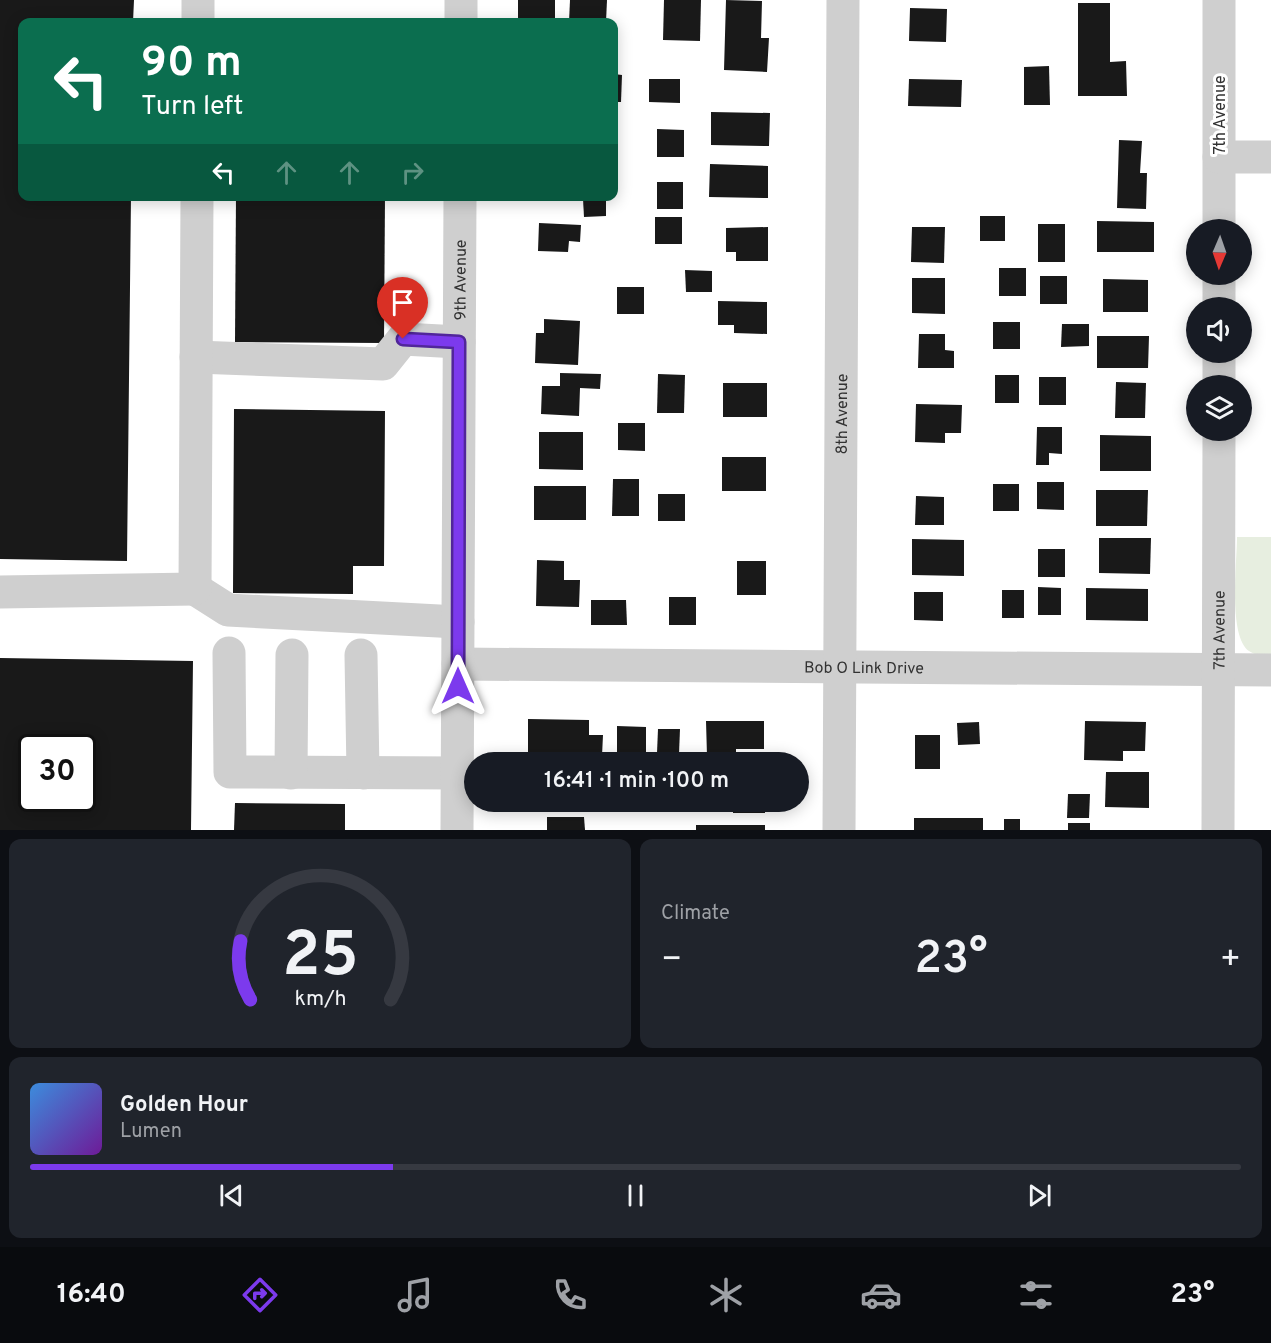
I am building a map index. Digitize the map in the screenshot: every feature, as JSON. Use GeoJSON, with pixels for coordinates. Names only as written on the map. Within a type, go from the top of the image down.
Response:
{"type":"FeatureCollection","features":[{"type":"Feature","properties":{"kind":"street"},"geometry":{"type":"LineString","coordinates":[[198,0],[198,18]]}},
{"type":"Feature","properties":{"kind":"street"},"geometry":{"type":"LineString","coordinates":[[461,0],[462,18]]}},
{"type":"Feature","properties":{"kind":"street","name":"8th Avenue"},"geometry":{"type":"LineString","coordinates":[[839,830],[843,0]]}},
{"type":"Feature","properties":{"kind":"street","name":"7th Avenue"},"geometry":{"type":"LineString","coordinates":[[1219,0],[1219,219]]}},
{"type":"Feature","properties":{"kind":"street"},"geometry":{"type":"LineString","coordinates":[[1219,157],[1271,157]]}},
{"type":"Feature","properties":{"kind":"street"},"geometry":{"type":"LineString","coordinates":[[195,589],[197,201]]}},
{"type":"Feature","properties":{"kind":"street","name":"9th Avenue"},"geometry":{"type":"LineString","coordinates":[[457,830],[460,201]]}},
{"type":"Feature","properties":{"kind":"street"},"geometry":{"type":"LineString","coordinates":[[196,357],[383,363],[403,339],[459,342]]}},
{"type":"Feature","properties":{"kind":"street","name":"7th Avenue"},"geometry":{"type":"LineString","coordinates":[[1218,830],[1219,441]]}},
{"type":"Feature","properties":{"kind":"street"},"geometry":{"type":"LineString","coordinates":[[0,592],[195,589],[228,610],[458,622]]}},
{"type":"Feature","properties":{"kind":"street"},"geometry":{"type":"LineString","coordinates":[[229,653],[230,772],[457,773]]}},
{"type":"Feature","properties":{"kind":"street"},"geometry":{"type":"LineString","coordinates":[[291,773],[292,655]]}},
{"type":"Feature","properties":{"kind":"street"},"geometry":{"type":"LineString","coordinates":[[361,655],[363,773]]}},
{"type":"Feature","properties":{"kind":"street","name":"Bob O Link Drive"},"geometry":{"type":"LineString","coordinates":[[458,664],[840,665],[1271,670]]}},
{"type":"Feature","properties":{"kind":"shaded area"},"geometry":{"type":"Polygon","coordinates":[[[1237,537],[1271,537],[1271,657],[1249,651],[1242,643],[1238,630],[1235,598],[1237,537]]]}},
{"type":"Feature","properties":{"kind":"building"},"geometry":{"type":"Polygon","coordinates":[[[0,0],[134,0],[133,18],[18,18],[18,201],[131,201],[127,561],[0,559],[0,0]]]}},
{"type":"Feature","properties":{"kind":"building"},"geometry":{"type":"Polygon","coordinates":[[[518,0],[555,0],[555,18],[518,18],[518,0]]]}},
{"type":"Feature","properties":{"kind":"building"},"geometry":{"type":"Polygon","coordinates":[[[570,0],[607,0],[606,18],[569,18],[570,0]]]}},
{"type":"Feature","properties":{"kind":"building"},"geometry":{"type":"Polygon","coordinates":[[[664,0],[701,0],[700,41],[663,40],[664,0]]]}},
{"type":"Feature","properties":{"kind":"building"},"geometry":{"type":"Polygon","coordinates":[[[726,0],[762,1],[761,38],[769,38],[767,72],[724,70],[726,0]]]}},
{"type":"Feature","properties":{"kind":"building"},"geometry":{"type":"Polygon","coordinates":[[[1078,3],[1110,3],[1110,62],[1126,61],[1127,96],[1078,96],[1078,3]]]}},
{"type":"Feature","properties":{"kind":"building"},"geometry":{"type":"Polygon","coordinates":[[[910,8],[947,9],[946,42],[909,41],[910,8]]]}},
{"type":"Feature","properties":{"kind":"building"},"geometry":{"type":"Polygon","coordinates":[[[1049,66],[1050,105],[1024,105],[1024,67],[1049,66]]]}},
{"type":"Feature","properties":{"kind":"building"},"geometry":{"type":"Polygon","coordinates":[[[618,74],[622,75],[621,102],[618,102],[618,74]]]}},
{"type":"Feature","properties":{"kind":"building"},"geometry":{"type":"Polygon","coordinates":[[[649,79],[680,79],[680,103],[649,102],[649,79]]]}},
{"type":"Feature","properties":{"kind":"building"},"geometry":{"type":"Polygon","coordinates":[[[909,79],[962,80],[961,107],[908,106],[909,79]]]}},
{"type":"Feature","properties":{"kind":"building"},"geometry":{"type":"Polygon","coordinates":[[[711,112],[770,113],[769,146],[711,145],[711,112]]]}},
{"type":"Feature","properties":{"kind":"building"},"geometry":{"type":"Polygon","coordinates":[[[657,129],[684,130],[684,157],[657,157],[657,129]]]}},
{"type":"Feature","properties":{"kind":"building"},"geometry":{"type":"Polygon","coordinates":[[[1119,140],[1142,141],[1140,173],[1147,173],[1146,209],[1117,208],[1119,140]]]}},
{"type":"Feature","properties":{"kind":"building"},"geometry":{"type":"Polygon","coordinates":[[[710,164],[768,166],[768,198],[709,197],[710,164]]]}},
{"type":"Feature","properties":{"kind":"building"},"geometry":{"type":"Polygon","coordinates":[[[657,182],[683,182],[683,209],[657,209],[657,182]]]}},
{"type":"Feature","properties":{"kind":"building"},"geometry":{"type":"Polygon","coordinates":[[[236,201],[385,201],[384,343],[235,342],[236,201]]]}},
{"type":"Feature","properties":{"kind":"building"},"geometry":{"type":"Polygon","coordinates":[[[583,201],[606,201],[606,216],[584,217],[583,201]]]}},
{"type":"Feature","properties":{"kind":"building"},"geometry":{"type":"Polygon","coordinates":[[[980,216],[1005,216],[1005,241],[980,241],[980,216]]]}},
{"type":"Feature","properties":{"kind":"building"},"geometry":{"type":"Polygon","coordinates":[[[655,217],[682,217],[682,244],[655,244],[655,217]]]}},
{"type":"Feature","properties":{"kind":"building"},"geometry":{"type":"Polygon","coordinates":[[[1097,221],[1154,222],[1154,252],[1097,252],[1097,221]]]}},
{"type":"Feature","properties":{"kind":"building"},"geometry":{"type":"Polygon","coordinates":[[[539,223],[581,225],[580,242],[569,241],[568,252],[538,251],[539,223]]]}},
{"type":"Feature","properties":{"kind":"building"},"geometry":{"type":"Polygon","coordinates":[[[1038,224],[1065,224],[1065,262],[1038,262],[1038,224]]]}},
{"type":"Feature","properties":{"kind":"building"},"geometry":{"type":"Polygon","coordinates":[[[768,227],[768,261],[736,261],[736,252],[726,252],[726,228],[768,227]]]}},
{"type":"Feature","properties":{"kind":"building"},"geometry":{"type":"Polygon","coordinates":[[[912,227],[945,227],[944,263],[911,262],[912,227]]]}},
{"type":"Feature","properties":{"kind":"building"},"geometry":{"type":"Polygon","coordinates":[[[999,268],[1026,268],[1026,296],[999,296],[999,268]]]}},
{"type":"Feature","properties":{"kind":"building"},"geometry":{"type":"Polygon","coordinates":[[[685,270],[712,271],[712,292],[686,292],[685,270]]]}},
{"type":"Feature","properties":{"kind":"building"},"geometry":{"type":"Polygon","coordinates":[[[1040,276],[1067,276],[1067,304],[1040,304],[1040,276]]]}},
{"type":"Feature","properties":{"kind":"building"},"geometry":{"type":"Polygon","coordinates":[[[912,278],[945,278],[945,314],[912,313],[912,278]]]}},
{"type":"Feature","properties":{"kind":"building"},"geometry":{"type":"Polygon","coordinates":[[[1103,279],[1148,280],[1148,312],[1103,312],[1103,279]]]}},
{"type":"Feature","properties":{"kind":"building"},"geometry":{"type":"Polygon","coordinates":[[[617,287],[644,287],[644,314],[617,314],[617,287]]]}},
{"type":"Feature","properties":{"kind":"building"},"geometry":{"type":"Polygon","coordinates":[[[718,301],[767,302],[767,334],[734,333],[734,325],[718,325],[718,301]]]}},
{"type":"Feature","properties":{"kind":"building"},"geometry":{"type":"Polygon","coordinates":[[[544,319],[580,321],[578,365],[535,363],[536,333],[544,333],[544,319]]]}},
{"type":"Feature","properties":{"kind":"building"},"geometry":{"type":"Polygon","coordinates":[[[993,322],[1020,322],[1020,349],[993,349],[993,322]]]}},
{"type":"Feature","properties":{"kind":"building"},"geometry":{"type":"Polygon","coordinates":[[[1062,324],[1089,324],[1089,346],[1061,347],[1062,324]]]}},
{"type":"Feature","properties":{"kind":"building"},"geometry":{"type":"Polygon","coordinates":[[[919,334],[945,334],[945,350],[954,351],[954,368],[918,368],[919,334]]]}},
{"type":"Feature","properties":{"kind":"building"},"geometry":{"type":"Polygon","coordinates":[[[1097,336],[1149,336],[1148,368],[1097,368],[1097,336]]]}},
{"type":"Feature","properties":{"kind":"building"},"geometry":{"type":"Polygon","coordinates":[[[560,373],[601,374],[600,389],[580,388],[579,416],[541,414],[542,386],[560,386],[560,373]]]}},
{"type":"Feature","properties":{"kind":"building"},"geometry":{"type":"Polygon","coordinates":[[[658,374],[685,375],[684,413],[657,413],[658,374]]]}},
{"type":"Feature","properties":{"kind":"building"},"geometry":{"type":"Polygon","coordinates":[[[995,375],[1019,375],[1019,403],[995,403],[995,375]]]}},
{"type":"Feature","properties":{"kind":"building"},"geometry":{"type":"Polygon","coordinates":[[[1039,377],[1066,377],[1066,405],[1039,405],[1039,377]]]}},
{"type":"Feature","properties":{"kind":"building"},"geometry":{"type":"Polygon","coordinates":[[[1116,382],[1146,383],[1145,418],[1115,418],[1116,382]]]}},
{"type":"Feature","properties":{"kind":"building"},"geometry":{"type":"Polygon","coordinates":[[[723,383],[767,383],[767,417],[723,417],[723,383]]]}},
{"type":"Feature","properties":{"kind":"building"},"geometry":{"type":"Polygon","coordinates":[[[916,404],[962,405],[961,433],[945,433],[945,443],[915,442],[916,404]]]}},
{"type":"Feature","properties":{"kind":"building"},"geometry":{"type":"Polygon","coordinates":[[[234,409],[385,411],[384,566],[353,566],[353,594],[233,593],[234,409]]]}},
{"type":"Feature","properties":{"kind":"building"},"geometry":{"type":"Polygon","coordinates":[[[618,423],[645,423],[645,451],[618,450],[618,423]]]}},
{"type":"Feature","properties":{"kind":"building"},"geometry":{"type":"Polygon","coordinates":[[[1037,427],[1062,427],[1062,454],[1049,453],[1049,465],[1036,465],[1037,427]]]}},
{"type":"Feature","properties":{"kind":"building"},"geometry":{"type":"Polygon","coordinates":[[[539,432],[583,432],[583,470],[539,469],[539,432]]]}},
{"type":"Feature","properties":{"kind":"building"},"geometry":{"type":"Polygon","coordinates":[[[1100,435],[1151,436],[1151,471],[1100,471],[1100,435]]]}},
{"type":"Feature","properties":{"kind":"building"},"geometry":{"type":"Polygon","coordinates":[[[722,457],[766,457],[766,491],[722,491],[722,457]]]}},
{"type":"Feature","properties":{"kind":"building"},"geometry":{"type":"Polygon","coordinates":[[[613,479],[639,479],[639,516],[612,516],[613,479]]]}},
{"type":"Feature","properties":{"kind":"building"},"geometry":{"type":"Polygon","coordinates":[[[1037,482],[1064,482],[1064,510],[1037,509],[1037,482]]]}},
{"type":"Feature","properties":{"kind":"building"},"geometry":{"type":"Polygon","coordinates":[[[993,484],[1019,484],[1019,511],[993,511],[993,484]]]}},
{"type":"Feature","properties":{"kind":"building"},"geometry":{"type":"Polygon","coordinates":[[[534,486],[586,486],[586,520],[534,520],[534,486]]]}},
{"type":"Feature","properties":{"kind":"building"},"geometry":{"type":"Polygon","coordinates":[[[1096,490],[1148,490],[1147,526],[1096,526],[1096,490]]]}},
{"type":"Feature","properties":{"kind":"building"},"geometry":{"type":"Polygon","coordinates":[[[658,494],[685,494],[685,521],[658,521],[658,494]]]}},
{"type":"Feature","properties":{"kind":"building"},"geometry":{"type":"Polygon","coordinates":[[[916,496],[944,497],[944,525],[915,525],[916,496]]]}},
{"type":"Feature","properties":{"kind":"building"},"geometry":{"type":"Polygon","coordinates":[[[1099,538],[1151,538],[1150,574],[1099,573],[1099,538]]]}},
{"type":"Feature","properties":{"kind":"building"},"geometry":{"type":"Polygon","coordinates":[[[912,539],[964,540],[964,576],[912,575],[912,539]]]}},
{"type":"Feature","properties":{"kind":"building"},"geometry":{"type":"Polygon","coordinates":[[[1038,549],[1065,549],[1065,577],[1038,577],[1038,549]]]}},
{"type":"Feature","properties":{"kind":"building"},"geometry":{"type":"Polygon","coordinates":[[[537,560],[564,561],[564,580],[580,580],[579,607],[536,606],[537,560]]]}},
{"type":"Feature","properties":{"kind":"building"},"geometry":{"type":"Polygon","coordinates":[[[737,561],[766,561],[766,595],[737,595],[737,561]]]}},
{"type":"Feature","properties":{"kind":"building"},"geometry":{"type":"Polygon","coordinates":[[[1038,587],[1061,588],[1061,615],[1038,615],[1038,587]]]}},
{"type":"Feature","properties":{"kind":"building"},"geometry":{"type":"Polygon","coordinates":[[[1086,588],[1148,589],[1148,621],[1086,620],[1086,588]]]}},
{"type":"Feature","properties":{"kind":"building"},"geometry":{"type":"Polygon","coordinates":[[[1002,590],[1024,590],[1024,618],[1002,618],[1002,590]]]}},
{"type":"Feature","properties":{"kind":"building"},"geometry":{"type":"Polygon","coordinates":[[[914,592],[943,592],[943,621],[914,620],[914,592]]]}},
{"type":"Feature","properties":{"kind":"building"},"geometry":{"type":"Polygon","coordinates":[[[669,597],[696,597],[696,625],[669,625],[669,597]]]}},
{"type":"Feature","properties":{"kind":"building"},"geometry":{"type":"Polygon","coordinates":[[[591,600],[626,600],[627,625],[591,625],[591,600]]]}},
{"type":"Feature","properties":{"kind":"building"},"geometry":{"type":"Polygon","coordinates":[[[0,658],[193,661],[191,830],[0,830],[0,658]]]}},
{"type":"Feature","properties":{"kind":"building"},"geometry":{"type":"Polygon","coordinates":[[[528,719],[589,720],[589,735],[603,735],[602,752],[528,752],[528,719]]]}},
{"type":"Feature","properties":{"kind":"building"},"geometry":{"type":"Polygon","coordinates":[[[706,721],[764,721],[764,749],[707,752],[706,721]]]}},
{"type":"Feature","properties":{"kind":"building"},"geometry":{"type":"Polygon","coordinates":[[[1085,721],[1146,722],[1145,751],[1123,751],[1123,761],[1084,760],[1085,721]]]}},
{"type":"Feature","properties":{"kind":"building"},"geometry":{"type":"Polygon","coordinates":[[[979,722],[980,744],[958,745],[957,723],[979,722]]]}},
{"type":"Feature","properties":{"kind":"building"},"geometry":{"type":"Polygon","coordinates":[[[617,726],[646,727],[646,752],[617,752],[617,726]]]}},
{"type":"Feature","properties":{"kind":"building"},"geometry":{"type":"Polygon","coordinates":[[[658,729],[680,729],[679,752],[657,752],[658,729]]]}},
{"type":"Feature","properties":{"kind":"building"},"geometry":{"type":"Polygon","coordinates":[[[915,735],[940,735],[940,769],[915,769],[915,735]]]}},
{"type":"Feature","properties":{"kind":"building"},"geometry":{"type":"Polygon","coordinates":[[[1106,772],[1149,772],[1149,808],[1105,807],[1106,772]]]}},
{"type":"Feature","properties":{"kind":"building"},"geometry":{"type":"Polygon","coordinates":[[[1068,794],[1090,794],[1089,818],[1067,818],[1068,794]]]}},
{"type":"Feature","properties":{"kind":"building"},"geometry":{"type":"Polygon","coordinates":[[[235,803],[345,804],[345,830],[234,830],[235,803]]]}},
{"type":"Feature","properties":{"kind":"building"},"geometry":{"type":"Polygon","coordinates":[[[733,812],[765,812],[765,813],[733,812]]]}},
{"type":"Feature","properties":{"kind":"building"},"geometry":{"type":"Polygon","coordinates":[[[547,817],[584,817],[585,830],[547,830],[547,817]]]}},
{"type":"Feature","properties":{"kind":"building"},"geometry":{"type":"Polygon","coordinates":[[[914,818],[983,818],[983,830],[914,830],[914,818]]]}},
{"type":"Feature","properties":{"kind":"building"},"geometry":{"type":"Polygon","coordinates":[[[1004,819],[1020,819],[1020,830],[1004,830],[1004,819]]]}},
{"type":"Feature","properties":{"kind":"building"},"geometry":{"type":"Polygon","coordinates":[[[1068,823],[1090,823],[1090,830],[1068,830],[1068,823]]]}},
{"type":"Feature","properties":{"kind":"building"},"geometry":{"type":"Polygon","coordinates":[[[696,825],[765,825],[765,830],[696,830],[696,825]]]}},
{"type":"Feature","properties":{"kind":"route"},"geometry":{"type":"LineString","coordinates":[[403,339],[459,342],[458,686]]}}]}
